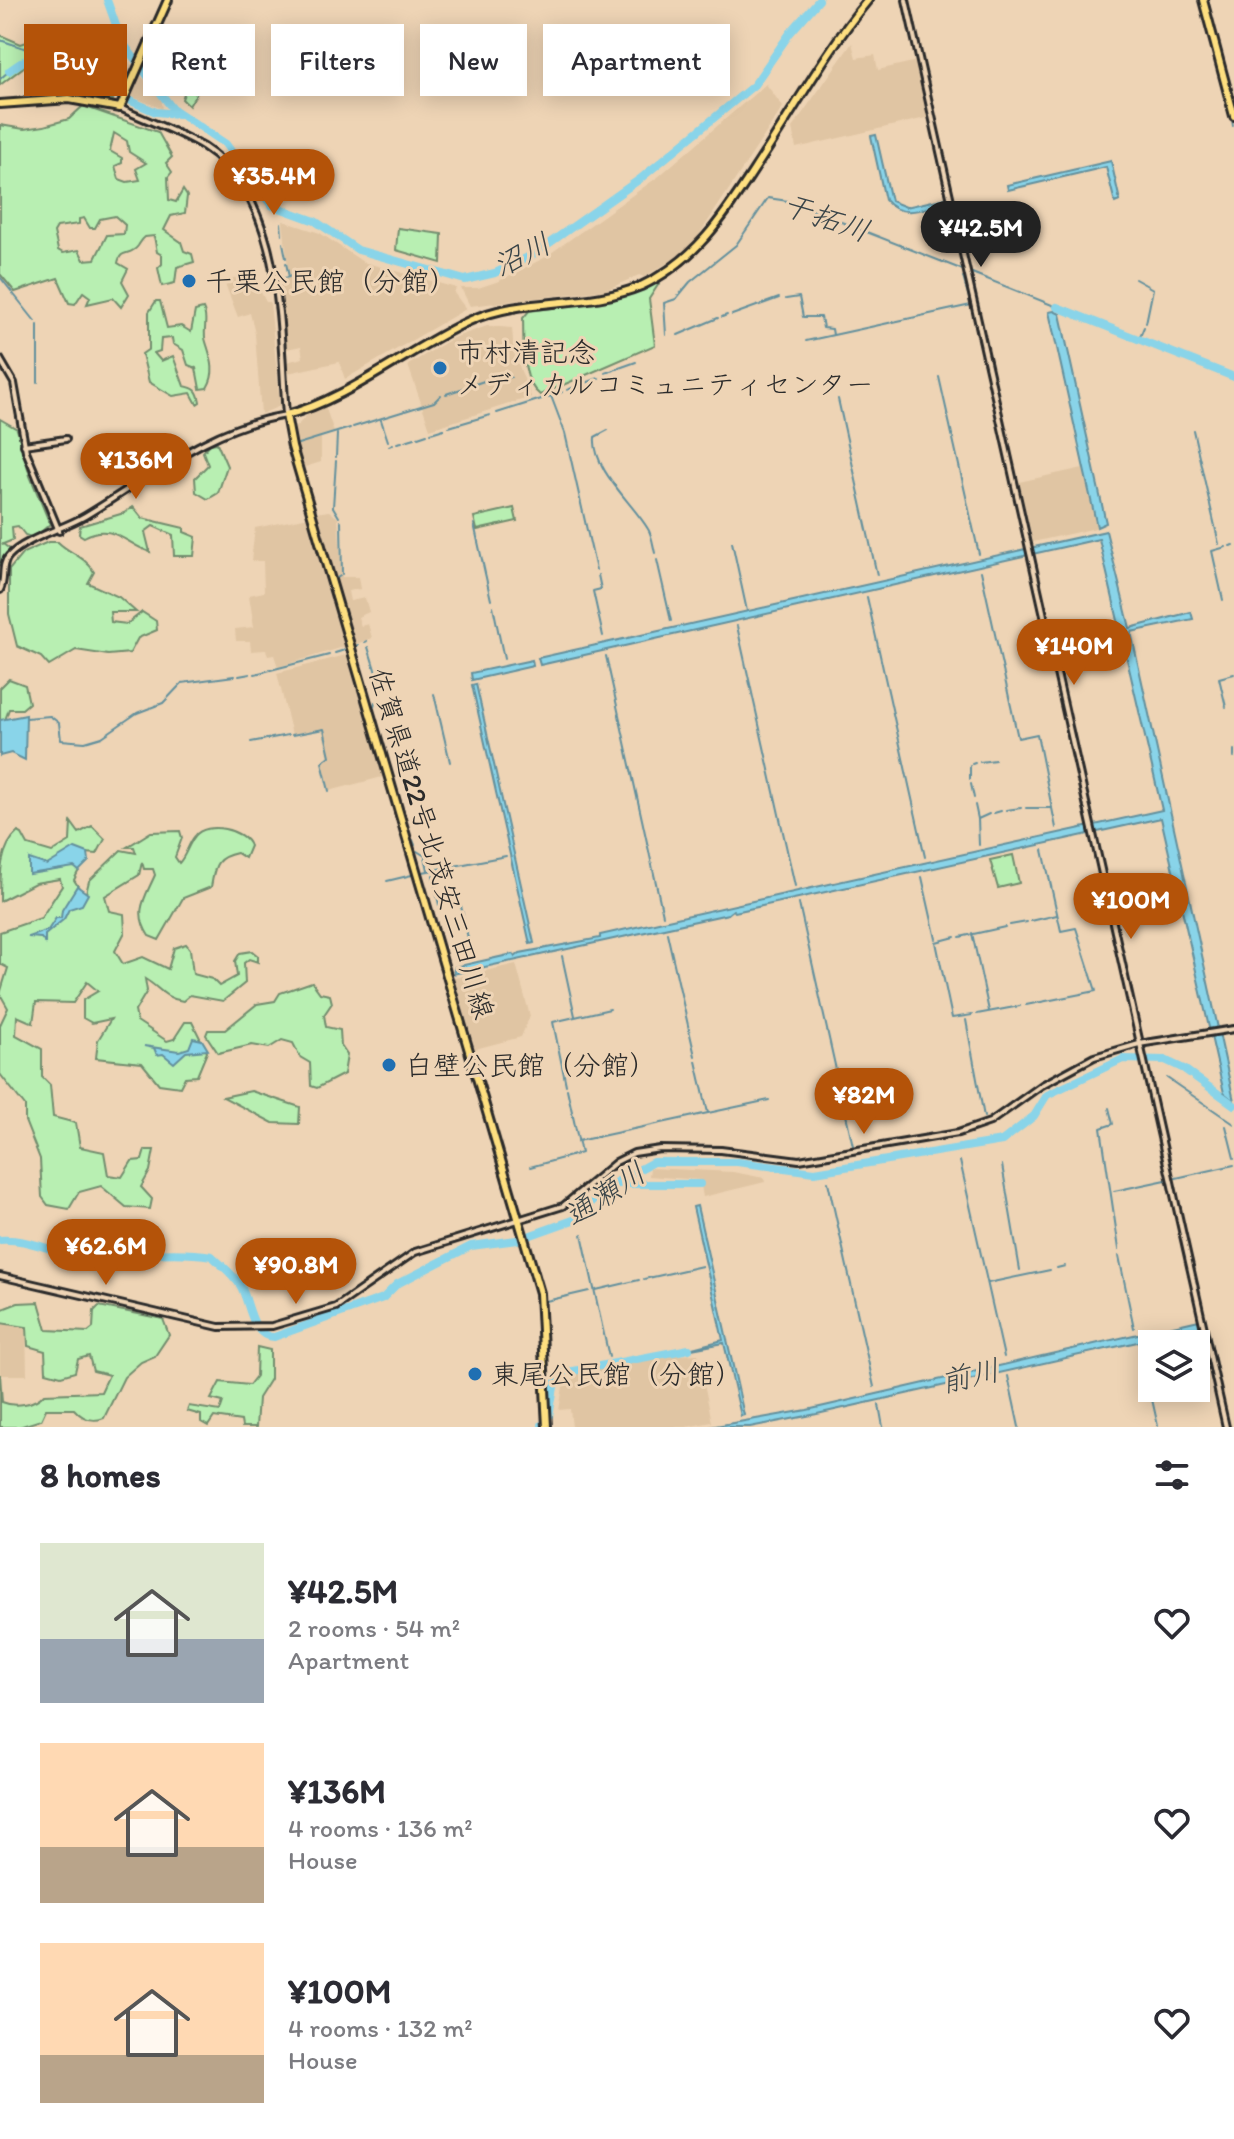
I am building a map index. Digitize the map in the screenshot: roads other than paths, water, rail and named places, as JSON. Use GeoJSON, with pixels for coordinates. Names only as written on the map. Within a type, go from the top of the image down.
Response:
{"type":"FeatureCollection","features":[{"type":"Feature","properties":{"kind":"main road"},"geometry":{"type":"LineString","coordinates":[[0,104],[69,99],[120,108],[168,0]]}},
{"type":"Feature","properties":{"kind":"main road"},"geometry":{"type":"LineString","coordinates":[[286,415],[332,396],[472,319],[518,307],[612,295],[657,278],[687,258],[727,212],[868,0]]}},
{"type":"Feature","properties":{"kind":"main road"},"geometry":{"type":"LineString","coordinates":[[1203,0],[1234,116]]}},
{"type":"Feature","properties":{"kind":"main road","name":"佐賀県道22号北茂安三田川線"},"geometry":{"type":"LineString","coordinates":[[286,415],[292,447],[521,1219],[543,1314],[547,1427]]}},
{"type":"Feature","properties":{"kind":"street"},"geometry":{"type":"LineString","coordinates":[[906,0],[1226,1427]]}},
{"type":"Feature","properties":{"kind":"street"},"geometry":{"type":"LineString","coordinates":[[0,590],[9,556],[59,531],[215,435],[241,424],[286,415],[267,241],[248,194],[234,174],[204,147],[120,108]]}},
{"type":"Feature","properties":{"kind":"street"},"geometry":{"type":"LineString","coordinates":[[0,359],[14,383],[24,445],[59,531]]}},
{"type":"Feature","properties":{"kind":"street"},"geometry":{"type":"LineString","coordinates":[[24,445],[66,439]]}},
{"type":"Feature","properties":{"kind":"street"},"geometry":{"type":"LineString","coordinates":[[0,1276],[208,1325],[263,1328],[336,1307],[415,1252],[563,1206],[616,1162],[645,1150],[721,1150],[799,1160],[958,1133],[990,1122],[1071,1068],[1094,1057],[1139,1044],[1234,1029]]}},
{"type":"Feature","properties":{"kind":"water"},"geometry":{"type":"Polygon","coordinates":[[[876,135],[891,201],[906,207],[946,198],[947,203],[906,211],[891,206],[885,200],[871,136],[876,135]]]}},
{"type":"Feature","properties":{"kind":"water"},"geometry":{"type":"Polygon","coordinates":[[[1111,161],[1120,201],[1115,203],[1106,167],[1008,190],[1007,185],[1111,161]]]}},
{"type":"Feature","properties":{"kind":"water"},"geometry":{"type":"Polygon","coordinates":[[[1049,312],[1060,314],[1106,523],[1097,527],[1049,312]]]}},
{"type":"Feature","properties":{"kind":"water"},"geometry":{"type":"Polygon","coordinates":[[[1106,531],[1130,628],[1191,612],[1193,619],[1131,632],[1234,1101],[1224,1093],[1161,818],[453,974],[455,967],[513,954],[515,957],[520,953],[600,938],[600,935],[1162,810],[1099,539],[540,665],[538,658],[1106,531]]]}},
{"type":"Feature","properties":{"kind":"water"},"geometry":{"type":"Polygon","coordinates":[[[532,660],[533,666],[472,680],[471,673],[532,660]]]}},
{"type":"Feature","properties":{"kind":"water"},"geometry":{"type":"Polygon","coordinates":[[[476,684],[534,943],[530,944],[472,685],[476,684]]]}},
{"type":"Feature","properties":{"kind":"water"},"geometry":{"type":"Polygon","coordinates":[[[26,715],[25,760],[11,753],[0,756],[0,720],[26,715]]]}},
{"type":"Feature","properties":{"kind":"water"},"geometry":{"type":"Polygon","coordinates":[[[75,848],[88,853],[89,861],[79,871],[74,867],[29,874],[29,859],[47,865],[75,848]]]}},
{"type":"Feature","properties":{"kind":"water"},"geometry":{"type":"Polygon","coordinates":[[[77,886],[88,894],[82,905],[69,909],[64,919],[45,935],[45,943],[41,938],[28,937],[48,930],[56,918],[61,918],[62,910],[77,886]]]}},
{"type":"Feature","properties":{"kind":"water"},"geometry":{"type":"Polygon","coordinates":[[[193,1038],[202,1040],[208,1050],[186,1052],[174,1063],[163,1054],[157,1055],[154,1048],[144,1046],[179,1051],[189,1048],[193,1038]]]}},
{"type":"Feature","properties":{"kind":"water"},"geometry":{"type":"Polygon","coordinates":[[[697,1206],[744,1415],[741,1416],[724,1343],[681,1351],[723,1340],[693,1207],[697,1206]]]}},
{"type":"Feature","properties":{"kind":"water"},"geometry":{"type":"Polygon","coordinates":[[[1199,1320],[1200,1328],[1155,1330],[1199,1320]]]}},
{"type":"Feature","properties":{"kind":"water"},"geometry":{"type":"Polygon","coordinates":[[[1138,1334],[1138,1342],[817,1414],[750,1427],[710,1427],[807,1410],[1138,1334]]]}},
{"type":"Feature","properties":{"kind":"waterway","name":"沼川"},"geometry":{"type":"LineString","coordinates":[[107,0],[122,42],[172,108],[226,144],[271,205],[315,221],[358,250],[465,280],[495,273],[534,254],[640,179],[754,85],[790,33],[819,0]]}},
{"type":"Feature","properties":{"kind":"waterway"},"geometry":{"type":"LineString","coordinates":[[0,40],[24,48]]}},
{"type":"Feature","properties":{"kind":"waterway"},"geometry":{"type":"LineString","coordinates":[[9,71],[24,62]]}},
{"type":"Feature","properties":{"kind":"waterway"},"geometry":{"type":"LineString","coordinates":[[0,79],[9,71]]}},
{"type":"Feature","properties":{"kind":"waterway"},"geometry":{"type":"LineString","coordinates":[[131,101],[156,112],[178,114]]}},
{"type":"Feature","properties":{"kind":"waterway"},"geometry":{"type":"LineString","coordinates":[[1232,119],[1233,126]]}},
{"type":"Feature","properties":{"kind":"waterway","name":"干拓川"},"geometry":{"type":"LineString","coordinates":[[666,335],[664,303],[676,299],[690,282],[736,245],[768,198],[788,201],[963,270]]}},
{"type":"Feature","properties":{"kind":"waterway"},"geometry":{"type":"LineString","coordinates":[[281,223],[282,235]]}},
{"type":"Feature","properties":{"kind":"waterway"},"geometry":{"type":"LineString","coordinates":[[283,243],[286,258]]}},
{"type":"Feature","properties":{"kind":"waterway"},"geometry":{"type":"LineString","coordinates":[[280,279],[289,277],[286,263]]}},
{"type":"Feature","properties":{"kind":"waterway","name":"干拓川"},"geometry":{"type":"LineString","coordinates":[[972,273],[1057,307]]}},
{"type":"Feature","properties":{"kind":"waterway"},"geometry":{"type":"LineString","coordinates":[[0,277],[35,321]]}},
{"type":"Feature","properties":{"kind":"waterway"},"geometry":{"type":"LineString","coordinates":[[806,341],[971,305],[963,277]]}},
{"type":"Feature","properties":{"kind":"waterway"},"geometry":{"type":"LineString","coordinates":[[1135,279],[1153,289],[1146,323]]}},
{"type":"Feature","properties":{"kind":"waterway"},"geometry":{"type":"LineString","coordinates":[[786,299],[799,297],[803,317],[821,317],[823,328],[832,329],[833,335]]}},
{"type":"Feature","properties":{"kind":"waterway"},"geometry":{"type":"LineString","coordinates":[[732,315],[779,298]]}},
{"type":"Feature","properties":{"kind":"waterway","name":"干拓川"},"geometry":{"type":"LineString","coordinates":[[1057,307],[1234,377]]}},
{"type":"Feature","properties":{"kind":"waterway"},"geometry":{"type":"LineString","coordinates":[[722,317],[727,315]]}},
{"type":"Feature","properties":{"kind":"waterway"},"geometry":{"type":"LineString","coordinates":[[678,335],[718,318]]}},
{"type":"Feature","properties":{"kind":"waterway"},"geometry":{"type":"LineString","coordinates":[[38,325],[38,382]]}},
{"type":"Feature","properties":{"kind":"waterway"},"geometry":{"type":"LineString","coordinates":[[1139,339],[1144,327]]}},
{"type":"Feature","properties":{"kind":"waterway"},"geometry":{"type":"LineString","coordinates":[[605,373],[636,362]]}},
{"type":"Feature","properties":{"kind":"waterway"},"geometry":{"type":"LineString","coordinates":[[492,379],[511,377]]}},
{"type":"Feature","properties":{"kind":"waterway"},"geometry":{"type":"LineString","coordinates":[[939,377],[979,554]]}},
{"type":"Feature","properties":{"kind":"waterway"},"geometry":{"type":"LineString","coordinates":[[567,390],[599,378]]}},
{"type":"Feature","properties":{"kind":"waterway"},"geometry":{"type":"LineString","coordinates":[[475,384],[487,380]]}},
{"type":"Feature","properties":{"kind":"waterway"},"geometry":{"type":"LineString","coordinates":[[446,394],[470,386]]}},
{"type":"Feature","properties":{"kind":"waterway"},"geometry":{"type":"LineString","coordinates":[[557,394],[562,392]]}},
{"type":"Feature","properties":{"kind":"waterway"},"geometry":{"type":"LineString","coordinates":[[353,427],[434,402],[441,395]]}},
{"type":"Feature","properties":{"kind":"waterway"},"geometry":{"type":"LineString","coordinates":[[497,413],[551,396],[565,433],[596,570]]}},
{"type":"Feature","properties":{"kind":"waterway"},"geometry":{"type":"LineString","coordinates":[[838,399],[877,575]]}},
{"type":"Feature","properties":{"kind":"waterway"},"geometry":{"type":"LineString","coordinates":[[449,427],[490,415]]}},
{"type":"Feature","properties":{"kind":"waterway"},"geometry":{"type":"LineString","coordinates":[[381,420],[388,441]]}},
{"type":"Feature","properties":{"kind":"waterway"},"geometry":{"type":"LineString","coordinates":[[298,444],[350,428]]}},
{"type":"Feature","properties":{"kind":"waterway"},"geometry":{"type":"LineString","coordinates":[[431,433],[444,429]]}},
{"type":"Feature","properties":{"kind":"waterway"},"geometry":{"type":"LineString","coordinates":[[608,430],[595,437],[600,462],[648,529],[655,553]]}},
{"type":"Feature","properties":{"kind":"waterway"},"geometry":{"type":"LineString","coordinates":[[1193,430],[1219,544]]}},
{"type":"Feature","properties":{"kind":"waterway"},"geometry":{"type":"LineString","coordinates":[[336,457],[337,434]]}},
{"type":"Feature","properties":{"kind":"waterway"},"geometry":{"type":"LineString","coordinates":[[418,437],[427,434]]}},
{"type":"Feature","properties":{"kind":"waterway"},"geometry":{"type":"LineString","coordinates":[[405,441],[415,438]]}},
{"type":"Feature","properties":{"kind":"waterway"},"geometry":{"type":"LineString","coordinates":[[397,443],[402,442]]}},
{"type":"Feature","properties":{"kind":"waterway"},"geometry":{"type":"LineString","coordinates":[[389,446],[393,444]]}},
{"type":"Feature","properties":{"kind":"waterway"},"geometry":{"type":"LineString","coordinates":[[336,461],[333,507],[339,517]]}},
{"type":"Feature","properties":{"kind":"waterway"},"geometry":{"type":"LineString","coordinates":[[341,521],[342,574]]}},
{"type":"Feature","properties":{"kind":"waterway"},"geometry":{"type":"LineString","coordinates":[[474,524],[491,600]]}},
{"type":"Feature","properties":{"kind":"waterway"},"geometry":{"type":"LineString","coordinates":[[732,542],[747,611]]}},
{"type":"Feature","properties":{"kind":"waterway"},"geometry":{"type":"LineString","coordinates":[[1230,546],[1234,545]]}},
{"type":"Feature","properties":{"kind":"waterway"},"geometry":{"type":"LineString","coordinates":[[1223,600],[1212,551],[1226,547]]}},
{"type":"Feature","properties":{"kind":"waterway"},"geometry":{"type":"LineString","coordinates":[[657,560],[671,621]]}},
{"type":"Feature","properties":{"kind":"waterway"},"geometry":{"type":"LineString","coordinates":[[981,571],[1018,738],[1037,734],[1056,828]]}},
{"type":"Feature","properties":{"kind":"waterway"},"geometry":{"type":"LineString","coordinates":[[598,575],[601,589],[593,591],[603,636]]}},
{"type":"Feature","properties":{"kind":"waterway"},"geometry":{"type":"LineString","coordinates":[[867,597],[925,857]]}},
{"type":"Feature","properties":{"kind":"waterway"},"geometry":{"type":"LineString","coordinates":[[493,606],[504,659]]}},
{"type":"Feature","properties":{"kind":"waterway"},"geometry":{"type":"LineString","coordinates":[[737,626],[795,886]]}},
{"type":"Feature","properties":{"kind":"waterway"},"geometry":{"type":"LineString","coordinates":[[368,647],[381,689]]}},
{"type":"Feature","properties":{"kind":"waterway"},"geometry":{"type":"LineString","coordinates":[[335,653],[348,649]]}},
{"type":"Feature","properties":{"kind":"waterway"},"geometry":{"type":"LineString","coordinates":[[255,674],[329,655]]}},
{"type":"Feature","properties":{"kind":"waterway"},"geometry":{"type":"LineString","coordinates":[[606,656],[663,915]]}},
{"type":"Feature","properties":{"kind":"waterway"},"geometry":{"type":"LineString","coordinates":[[239,676],[250,674]]}},
{"type":"Feature","properties":{"kind":"waterway"},"geometry":{"type":"LineString","coordinates":[[1226,707],[1219,678],[1234,674]]}},
{"type":"Feature","properties":{"kind":"waterway"},"geometry":{"type":"LineString","coordinates":[[26,718],[50,716],[59,723],[61,740],[85,742],[102,737],[137,713],[163,703],[182,683],[234,676]]}},
{"type":"Feature","properties":{"kind":"waterway"},"geometry":{"type":"LineString","coordinates":[[434,694],[450,762]]}},
{"type":"Feature","properties":{"kind":"waterway"},"geometry":{"type":"LineString","coordinates":[[374,706],[375,702]]}},
{"type":"Feature","properties":{"kind":"waterway"},"geometry":{"type":"LineString","coordinates":[[292,735],[324,729],[330,756],[322,762],[329,791]]}},
{"type":"Feature","properties":{"kind":"waterway"},"geometry":{"type":"LineString","coordinates":[[251,742],[288,735]]}},
{"type":"Feature","properties":{"kind":"waterway"},"geometry":{"type":"LineString","coordinates":[[1234,750],[1234,757]]}},
{"type":"Feature","properties":{"kind":"waterway"},"geometry":{"type":"LineString","coordinates":[[980,762],[995,760]]}},
{"type":"Feature","properties":{"kind":"waterway"},"geometry":{"type":"LineString","coordinates":[[970,766],[970,779]]}},
{"type":"Feature","properties":{"kind":"waterway"},"geometry":{"type":"LineString","coordinates":[[971,784],[974,798]]}},
{"type":"Feature","properties":{"kind":"waterway"},"geometry":{"type":"LineString","coordinates":[[975,805],[978,819]]}},
{"type":"Feature","properties":{"kind":"waterway"},"geometry":{"type":"LineString","coordinates":[[1006,810],[1021,808]]}},
{"type":"Feature","properties":{"kind":"waterway"},"geometry":{"type":"LineString","coordinates":[[1026,808],[1052,808]]}},
{"type":"Feature","properties":{"kind":"waterway"},"geometry":{"type":"LineString","coordinates":[[994,813],[1001,811]]}},
{"type":"Feature","properties":{"kind":"waterway"},"geometry":{"type":"LineString","coordinates":[[979,845],[978,819],[989,814]]}},
{"type":"Feature","properties":{"kind":"waterway"},"geometry":{"type":"LineString","coordinates":[[413,840],[415,845]]}},
{"type":"Feature","properties":{"kind":"waterway"},"geometry":{"type":"LineString","coordinates":[[1026,1005],[1096,991],[1076,928],[1061,931],[1043,850]]}},
{"type":"Feature","properties":{"kind":"waterway"},"geometry":{"type":"LineString","coordinates":[[417,851],[425,856],[428,870]]}},
{"type":"Feature","properties":{"kind":"waterway"},"geometry":{"type":"LineString","coordinates":[[423,872],[506,856]]}},
{"type":"Feature","properties":{"kind":"waterway"},"geometry":{"type":"LineString","coordinates":[[387,881],[416,874]]}},
{"type":"Feature","properties":{"kind":"waterway"},"geometry":{"type":"LineString","coordinates":[[433,875],[439,905]]}},
{"type":"Feature","properties":{"kind":"waterway"},"geometry":{"type":"LineString","coordinates":[[922,877],[936,939]]}},
{"type":"Feature","properties":{"kind":"waterway"},"geometry":{"type":"LineString","coordinates":[[799,904],[853,1146]]}},
{"type":"Feature","properties":{"kind":"waterway"},"geometry":{"type":"LineString","coordinates":[[461,906],[472,957]]}},
{"type":"Feature","properties":{"kind":"waterway"},"geometry":{"type":"LineString","coordinates":[[1031,921],[1057,915]]}},
{"type":"Feature","properties":{"kind":"waterway"},"geometry":{"type":"LineString","coordinates":[[1010,925],[1027,922]]}},
{"type":"Feature","properties":{"kind":"waterway"},"geometry":{"type":"LineString","coordinates":[[960,937],[1005,927]]}},
{"type":"Feature","properties":{"kind":"waterway"},"geometry":{"type":"LineString","coordinates":[[667,933],[695,1056]]}},
{"type":"Feature","properties":{"kind":"waterway"},"geometry":{"type":"LineString","coordinates":[[972,933],[989,1011]]}},
{"type":"Feature","properties":{"kind":"waterway"},"geometry":{"type":"LineString","coordinates":[[955,937],[936,942],[952,1018],[972,1015]]}},
{"type":"Feature","properties":{"kind":"waterway"},"geometry":{"type":"LineString","coordinates":[[562,956],[575,1016]]}},
{"type":"Feature","properties":{"kind":"waterway"},"geometry":{"type":"LineString","coordinates":[[977,1014],[1020,1006]]}},
{"type":"Feature","properties":{"kind":"waterway"},"geometry":{"type":"LineString","coordinates":[[566,1085],[553,1022],[610,1009]]}},
{"type":"Feature","properties":{"kind":"waterway"},"geometry":{"type":"LineString","coordinates":[[966,1020],[984,1117]]}},
{"type":"Feature","properties":{"kind":"waterway","name":"通瀬川"},"geometry":{"type":"LineString","coordinates":[[0,1240],[21,1241],[80,1255],[179,1253],[212,1256],[240,1285],[255,1325],[266,1335],[274,1337],[383,1298],[397,1284],[471,1246],[517,1240],[576,1219],[605,1188],[653,1162],[737,1162],[815,1172],[1002,1141],[1034,1116],[1047,1095],[1123,1059],[1165,1060],[1184,1069],[1234,1105]]}},
{"type":"Feature","properties":{"kind":"waterway"},"geometry":{"type":"LineString","coordinates":[[578,1141],[708,1113],[696,1061]]}},
{"type":"Feature","properties":{"kind":"waterway"},"geometry":{"type":"LineString","coordinates":[[1167,1078],[1234,1124]]}},
{"type":"Feature","properties":{"kind":"waterway"},"geometry":{"type":"LineString","coordinates":[[530,1167],[581,1153],[567,1089]]}},
{"type":"Feature","properties":{"kind":"waterway"},"geometry":{"type":"LineString","coordinates":[[708,1113],[769,1100]]}},
{"type":"Feature","properties":{"kind":"waterway"},"geometry":{"type":"LineString","coordinates":[[1109,1108],[1113,1124],[1101,1128],[1119,1249]]}},
{"type":"Feature","properties":{"kind":"waterway"},"geometry":{"type":"LineString","coordinates":[[1226,1126],[1234,1158]]}},
{"type":"Feature","properties":{"kind":"waterway"},"geometry":{"type":"LineString","coordinates":[[960,1161],[1004,1357]]}},
{"type":"Feature","properties":{"kind":"waterway"},"geometry":{"type":"LineString","coordinates":[[1002,1165],[1020,1270]]}},
{"type":"Feature","properties":{"kind":"waterway"},"geometry":{"type":"LineString","coordinates":[[1176,1178],[1234,1165]]}},
{"type":"Feature","properties":{"kind":"waterway"},"geometry":{"type":"LineString","coordinates":[[1114,1191],[1166,1180]]}},
{"type":"Feature","properties":{"kind":"waterway"},"geometry":{"type":"LineString","coordinates":[[828,1182],[874,1387]]}},
{"type":"Feature","properties":{"kind":"waterway"},"geometry":{"type":"LineString","coordinates":[[616,1184],[700,1184]]}},
{"type":"Feature","properties":{"kind":"waterway"},"geometry":{"type":"LineString","coordinates":[[582,1234],[609,1357]]}},
{"type":"Feature","properties":{"kind":"waterway"},"geometry":{"type":"LineString","coordinates":[[1119,1256],[1134,1328]]}},
{"type":"Feature","properties":{"kind":"waterway"},"geometry":{"type":"LineString","coordinates":[[644,1279],[702,1266]]}},
{"type":"Feature","properties":{"kind":"waterway"},"geometry":{"type":"LineString","coordinates":[[1057,1268],[1065,1266]]}},
{"type":"Feature","properties":{"kind":"waterway"},"geometry":{"type":"LineString","coordinates":[[988,1283],[1050,1270]]}},
{"type":"Feature","properties":{"kind":"waterway"},"geometry":{"type":"LineString","coordinates":[[596,1290],[639,1280]]}},
{"type":"Feature","properties":{"kind":"waterway"},"geometry":{"type":"LineString","coordinates":[[546,1301],[589,1291]]}},
{"type":"Feature","properties":{"kind":"waterway","name":"前川"},"geometry":{"type":"LineString","coordinates":[[549,1416],[555,1381],[563,1373],[689,1349]]}},
{"type":"Feature","properties":{"kind":"waterway"},"geometry":{"type":"LineString","coordinates":[[1008,1376],[1019,1427]]}},
{"type":"Feature","properties":{"kind":"waterway"},"geometry":{"type":"LineString","coordinates":[[1153,1402],[1158,1426]]}},
{"type":"Feature","properties":{"kind":"waterway"},"geometry":{"type":"LineString","coordinates":[[879,1405],[883,1427]]}},
{"type":"Feature","properties":{"kind":"place","name":"千栗公民館（分館）"},"geometry":{"type":"Point","coordinates":[189,281]}},
{"type":"Feature","properties":{"kind":"place","name":"市村清記念 メディカルコミュニティセンター"},"geometry":{"type":"Point","coordinates":[440,368]}},
{"type":"Feature","properties":{"kind":"place","name":"白壁公民館（分館）"},"geometry":{"type":"Point","coordinates":[389,1065]}},
{"type":"Feature","properties":{"kind":"place","name":"東尾公民館（分館）"},"geometry":{"type":"Point","coordinates":[475,1374]}}]}
